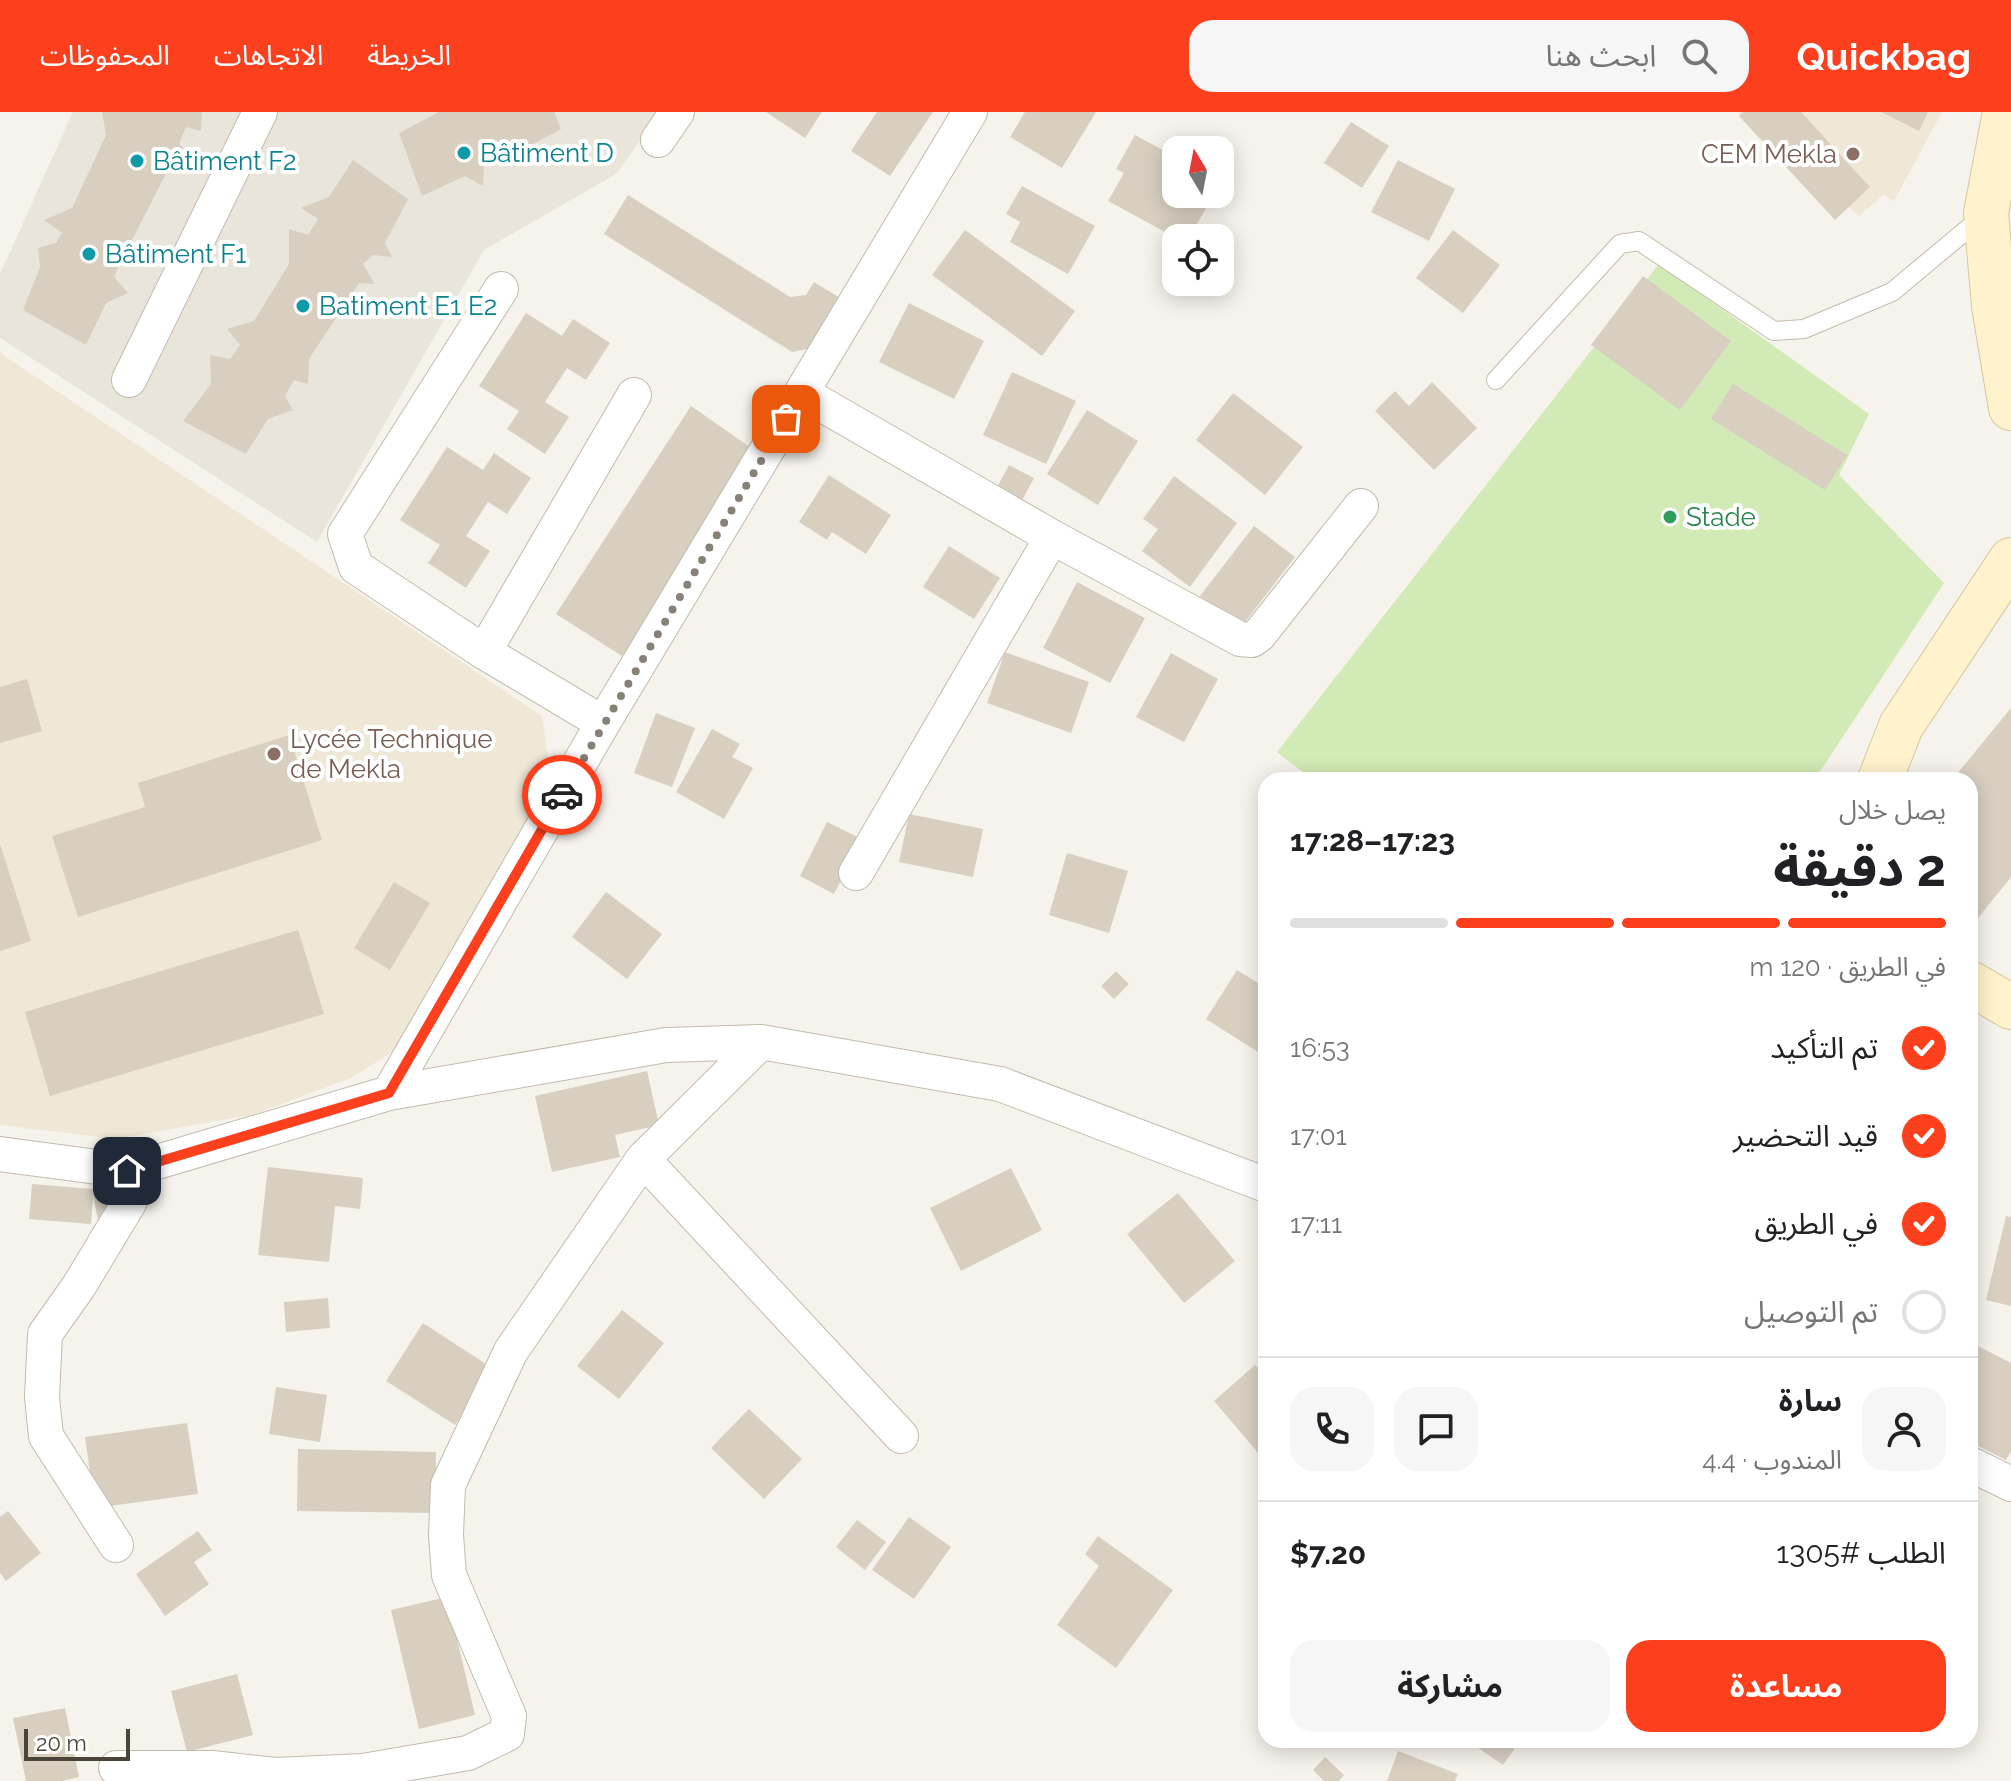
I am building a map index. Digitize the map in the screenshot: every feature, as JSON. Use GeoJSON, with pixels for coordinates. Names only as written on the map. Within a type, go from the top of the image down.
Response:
{"type":"FeatureCollection","features":[{"type":"Feature","properties":{"kind":"main road"},"geometry":{"type":"LineString","coordinates":[[2005,112],[1986,213],[1994,306],[2011,408]]}},
{"type":"Feature","properties":{"kind":"main road"},"geometry":{"type":"LineString","coordinates":[[1883,772],[1901,726],[2011,560]]}},
{"type":"Feature","properties":{"kind":"main road"},"geometry":{"type":"LineString","coordinates":[[1978,988],[2011,1007]]}},
{"type":"Feature","properties":{"kind":"street"},"geometry":{"type":"LineString","coordinates":[[129,380],[260,112]]}},
{"type":"Feature","properties":{"kind":"street"},"geometry":{"type":"LineString","coordinates":[[389,1093],[603,723],[970,112]]}},
{"type":"Feature","properties":{"kind":"street"},"geometry":{"type":"LineString","coordinates":[[501,289],[345,534],[356,567],[484,652],[603,723]]}},
{"type":"Feature","properties":{"kind":"street"},"geometry":{"type":"LineString","coordinates":[[802,393],[1052,537],[1240,639],[1252,640],[1259,635],[1361,506]]}},
{"type":"Feature","properties":{"kind":"street"},"geometry":{"type":"LineString","coordinates":[[484,652],[634,395]]}},
{"type":"Feature","properties":{"kind":"street"},"geometry":{"type":"LineString","coordinates":[[856,873],[1052,537]]}},
{"type":"Feature","properties":{"kind":"street"},"geometry":{"type":"LineString","coordinates":[[116,1768],[212,1768],[275,1775],[363,1771],[468,1753],[507,1734],[509,1716],[449,1575],[446,1535],[448,1485],[511,1351],[643,1159],[761,1042]]}},
{"type":"Feature","properties":{"kind":"street"},"geometry":{"type":"LineString","coordinates":[[0,1154],[127,1171],[389,1093],[666,1045],[761,1042],[1000,1084],[1258,1182]]}},
{"type":"Feature","properties":{"kind":"street"},"geometry":{"type":"LineString","coordinates":[[643,1159],[901,1436]]}},
{"type":"Feature","properties":{"kind":"street"},"geometry":{"type":"LineString","coordinates":[[116,1545],[46,1436],[42,1397],[45,1334],[79,1286],[129,1203],[144,1166]]}},
{"type":"Feature","properties":{"kind":"street"},"geometry":{"type":"LineString","coordinates":[[1978,1468],[2011,1484]]}},
{"type":"Feature","properties":{"kind":"lane"},"geometry":{"type":"LineString","coordinates":[[1496,380],[1620,244],[1639,241],[1774,331],[1786,332],[1804,329],[1892,292],[1986,213]]}},
{"type":"Feature","properties":{"kind":"shaded area"},"geometry":{"type":"Polygon","coordinates":[[[73,112],[661,112],[616,174],[484,250],[317,542],[0,338],[0,274],[73,112]]]}},
{"type":"Feature","properties":{"kind":"shaded area","name":"CEM Mekla"},"geometry":{"type":"Polygon","coordinates":[[[1738,112],[1942,112],[1894,201],[1883,195],[1859,216],[1738,112]]]}},
{"type":"Feature","properties":{"kind":"shaded area","name":"Lycée Technique de Mekla"},"geometry":{"type":"Polygon","coordinates":[[[0,350],[6,357],[542,716],[553,793],[394,1051],[351,1078],[251,1115],[115,1139],[0,1125],[0,350]]]}},
{"type":"Feature","properties":{"kind":"green space","name":"Stade"},"geometry":{"type":"Polygon","coordinates":[[[1659,264],[1869,414],[1839,475],[1944,583],[1819,772],[1303,772],[1277,752],[1659,264]]]}},
{"type":"Feature","properties":{"kind":"building","name":"Bâtiment F1"},"geometry":{"type":"Polygon","coordinates":[[[102,112],[202,112],[201,131],[186,127],[179,144],[191,156],[170,166],[132,240],[143,261],[120,263],[114,277],[128,293],[106,303],[86,345],[23,310],[40,267],[38,248],[56,243],[62,233],[44,220],[72,208],[106,135],[102,112]]]}},
{"type":"Feature","properties":{"kind":"building","name":"Bâtiment D"},"geometry":{"type":"Polygon","coordinates":[[[439,112],[554,112],[561,129],[524,149],[515,167],[499,156],[484,165],[483,186],[465,176],[422,196],[399,133],[439,112]]]}},
{"type":"Feature","properties":{"kind":"building"},"geometry":{"type":"Polygon","coordinates":[[[766,112],[822,112],[805,138],[766,112]]]}},
{"type":"Feature","properties":{"kind":"building"},"geometry":{"type":"Polygon","coordinates":[[[877,112],[933,112],[890,176],[851,151],[877,112]]]}},
{"type":"Feature","properties":{"kind":"building"},"geometry":{"type":"Polygon","coordinates":[[[1025,112],[1096,112],[1062,168],[1010,137],[1025,112]]]}},
{"type":"Feature","properties":{"kind":"building"},"geometry":{"type":"Polygon","coordinates":[[[1743,112],[1801,112],[1870,187],[1835,220],[1739,116],[1743,112]]]}},
{"type":"Feature","properties":{"kind":"building"},"geometry":{"type":"Polygon","coordinates":[[[1881,112],[1928,112],[1919,131],[1881,112]]]}},
{"type":"Feature","properties":{"kind":"building"},"geometry":{"type":"Polygon","coordinates":[[[1351,122],[1389,146],[1362,188],[1324,163],[1351,122]]]}},
{"type":"Feature","properties":{"kind":"building"},"geometry":{"type":"Polygon","coordinates":[[[1135,135],[1162,150],[1162,208],[1206,208],[1197,224],[1162,224],[1162,230],[1108,201],[1124,173],[1116,169],[1135,135]]]}},
{"type":"Feature","properties":{"kind":"building","name":"Batiment E1 E2"},"geometry":{"type":"Polygon","coordinates":[[[353,160],[408,199],[385,243],[392,257],[373,255],[363,264],[375,284],[359,283],[309,359],[308,384],[294,380],[285,396],[293,410],[268,419],[246,454],[183,421],[211,384],[210,355],[230,359],[240,345],[227,329],[254,321],[289,264],[289,229],[308,235],[318,219],[301,208],[329,197],[353,160]]]}},
{"type":"Feature","properties":{"kind":"building"},"geometry":{"type":"Polygon","coordinates":[[[1398,160],[1455,189],[1429,241],[1371,212],[1398,160]]]}},
{"type":"Feature","properties":{"kind":"building"},"geometry":{"type":"Polygon","coordinates":[[[1022,186],[1095,226],[1068,274],[1010,242],[1020,222],[1006,214],[1022,186]]]}},
{"type":"Feature","properties":{"kind":"building"},"geometry":{"type":"Polygon","coordinates":[[[628,195],[790,297],[806,295],[814,282],[850,304],[823,346],[792,352],[604,234],[628,195]]]}},
{"type":"Feature","properties":{"kind":"building"},"geometry":{"type":"Polygon","coordinates":[[[965,230],[1075,311],[1042,356],[932,275],[965,230]]]}},
{"type":"Feature","properties":{"kind":"building"},"geometry":{"type":"Polygon","coordinates":[[[1453,230],[1500,265],[1463,313],[1416,278],[1453,230]]]}},
{"type":"Feature","properties":{"kind":"building"},"geometry":{"type":"Polygon","coordinates":[[[1643,276],[1731,341],[1680,410],[1591,345],[1643,276]]]}},
{"type":"Feature","properties":{"kind":"building"},"geometry":{"type":"Polygon","coordinates":[[[909,303],[984,341],[954,399],[879,362],[909,303]]]}},
{"type":"Feature","properties":{"kind":"building"},"geometry":{"type":"Polygon","coordinates":[[[526,313],[562,336],[573,319],[610,343],[586,380],[567,368],[545,402],[569,417],[545,454],[507,429],[519,411],[479,386],[526,313]]]}},
{"type":"Feature","properties":{"kind":"building"},"geometry":{"type":"Polygon","coordinates":[[[1012,372],[1076,401],[1046,464],[983,435],[1012,372]]]}},
{"type":"Feature","properties":{"kind":"building"},"geometry":{"type":"Polygon","coordinates":[[[1432,382],[1477,428],[1434,470],[1375,411],[1395,391],[1409,406],[1432,382]]]}},
{"type":"Feature","properties":{"kind":"building"},"geometry":{"type":"Polygon","coordinates":[[[1733,384],[1847,455],[1825,490],[1711,419],[1733,384]]]}},
{"type":"Feature","properties":{"kind":"building"},"geometry":{"type":"Polygon","coordinates":[[[1233,393],[1303,447],[1265,495],[1196,440],[1233,393]]]}},
{"type":"Feature","properties":{"kind":"building"},"geometry":{"type":"Polygon","coordinates":[[[691,406],[763,456],[622,656],[556,614],[691,406]]]}},
{"type":"Feature","properties":{"kind":"building"},"geometry":{"type":"Polygon","coordinates":[[[1087,410],[1138,441],[1098,505],[1047,474],[1087,410]]]}},
{"type":"Feature","properties":{"kind":"building"},"geometry":{"type":"Polygon","coordinates":[[[447,447],[483,470],[494,453],[531,478],[507,514],[488,502],[466,536],[490,551],[466,588],[428,563],[440,545],[400,520],[447,447]]]}},
{"type":"Feature","properties":{"kind":"building"},"geometry":{"type":"Polygon","coordinates":[[[1009,465],[1034,478],[1018,508],[993,495],[1009,465]]]}},
{"type":"Feature","properties":{"kind":"building"},"geometry":{"type":"Polygon","coordinates":[[[829,475],[891,515],[866,554],[832,532],[827,540],[799,522],[829,475]]]}},
{"type":"Feature","properties":{"kind":"building"},"geometry":{"type":"Polygon","coordinates":[[[1174,476],[1237,523],[1190,587],[1142,551],[1158,529],[1143,519],[1174,476]]]}},
{"type":"Feature","properties":{"kind":"building"},"geometry":{"type":"Polygon","coordinates":[[[1254,526],[1295,557],[1242,626],[1200,596],[1254,526]]]}},
{"type":"Feature","properties":{"kind":"building"},"geometry":{"type":"Polygon","coordinates":[[[949,546],[1000,578],[974,619],[923,587],[949,546]]]}},
{"type":"Feature","properties":{"kind":"building"},"geometry":{"type":"Polygon","coordinates":[[[1077,582],[1145,618],[1110,683],[1043,648],[1077,582]]]}},
{"type":"Feature","properties":{"kind":"building"},"geometry":{"type":"Polygon","coordinates":[[[1005,652],[1089,682],[1071,733],[987,703],[1005,652]]]}},
{"type":"Feature","properties":{"kind":"building"},"geometry":{"type":"Polygon","coordinates":[[[1171,653],[1218,679],[1184,742],[1136,717],[1171,653]]]}},
{"type":"Feature","properties":{"kind":"building"},"geometry":{"type":"Polygon","coordinates":[[[27,679],[42,731],[0,743],[0,687],[27,679]]]}},
{"type":"Feature","properties":{"kind":"building"},"geometry":{"type":"Polygon","coordinates":[[[2011,708],[2011,877],[1978,918],[1978,772],[1959,772],[2011,708]]]}},
{"type":"Feature","properties":{"kind":"building"},"geometry":{"type":"Polygon","coordinates":[[[656,713],[695,728],[672,787],[634,773],[656,713]]]}},
{"type":"Feature","properties":{"kind":"building"},"geometry":{"type":"Polygon","coordinates":[[[712,729],[740,744],[732,757],[753,768],[724,819],[676,792],[712,729]]]}},
{"type":"Feature","properties":{"kind":"building"},"geometry":{"type":"Polygon","coordinates":[[[289,735],[322,840],[78,917],[52,836],[145,807],[138,783],[289,735]]]}},
{"type":"Feature","properties":{"kind":"building"},"geometry":{"type":"Polygon","coordinates":[[[909,814],[983,829],[973,877],[899,862],[909,814]]]}},
{"type":"Feature","properties":{"kind":"building"},"geometry":{"type":"Polygon","coordinates":[[[827,822],[862,839],[834,894],[800,876],[827,822]]]}},
{"type":"Feature","properties":{"kind":"building"},"geometry":{"type":"Polygon","coordinates":[[[0,844],[31,941],[0,951],[0,844]]]}},
{"type":"Feature","properties":{"kind":"building"},"geometry":{"type":"Polygon","coordinates":[[[1067,853],[1128,871],[1109,933],[1049,915],[1067,853]]]}},
{"type":"Feature","properties":{"kind":"building"},"geometry":{"type":"Polygon","coordinates":[[[394,882],[430,903],[390,970],[354,948],[394,882]]]}},
{"type":"Feature","properties":{"kind":"building"},"geometry":{"type":"Polygon","coordinates":[[[606,892],[662,934],[627,979],[572,937],[606,892]]]}},
{"type":"Feature","properties":{"kind":"building"},"geometry":{"type":"Polygon","coordinates":[[[298,930],[324,1014],[50,1096],[25,1012],[298,930]]]}},
{"type":"Feature","properties":{"kind":"building"},"geometry":{"type":"Polygon","coordinates":[[[1237,970],[1258,983],[1258,1052],[1206,1019],[1237,970]]]}},
{"type":"Feature","properties":{"kind":"building"},"geometry":{"type":"Polygon","coordinates":[[[1116,971],[1129,984],[1114,999],[1101,986],[1116,971]]]}},
{"type":"Feature","properties":{"kind":"building"},"geometry":{"type":"Polygon","coordinates":[[[647,1071],[659,1125],[615,1135],[620,1157],[552,1172],[535,1096],[647,1071]]]}},
{"type":"Feature","properties":{"kind":"building"},"geometry":{"type":"Polygon","coordinates":[[[268,1167],[363,1178],[360,1209],[335,1206],[329,1262],[258,1255],[268,1167]]]}},
{"type":"Feature","properties":{"kind":"building"},"geometry":{"type":"Polygon","coordinates":[[[1011,1168],[1042,1230],[961,1271],[930,1208],[1011,1168]]]}},
{"type":"Feature","properties":{"kind":"building"},"geometry":{"type":"Polygon","coordinates":[[[32,1184],[93,1189],[93,1194],[111,1191],[116,1217],[98,1220],[93,1195],[91,1224],[29,1219],[32,1184]]]}},
{"type":"Feature","properties":{"kind":"building"},"geometry":{"type":"Polygon","coordinates":[[[1178,1193],[1235,1261],[1184,1303],[1127,1234],[1178,1193]]]}},
{"type":"Feature","properties":{"kind":"building"},"geometry":{"type":"Polygon","coordinates":[[[2006,1216],[2011,1217],[2011,1306],[1986,1300],[2006,1216]]]}},
{"type":"Feature","properties":{"kind":"building"},"geometry":{"type":"Polygon","coordinates":[[[328,1298],[330,1328],[286,1332],[284,1302],[328,1298]]]}},
{"type":"Feature","properties":{"kind":"building"},"geometry":{"type":"Polygon","coordinates":[[[622,1310],[664,1343],[619,1399],[577,1366],[622,1310]]]}},
{"type":"Feature","properties":{"kind":"building"},"geometry":{"type":"Polygon","coordinates":[[[423,1323],[492,1368],[455,1425],[386,1381],[423,1323]]]}},
{"type":"Feature","properties":{"kind":"building"},"geometry":{"type":"Polygon","coordinates":[[[1978,1346],[2011,1363],[2011,1451],[2006,1460],[1978,1446],[1978,1346]]]}},
{"type":"Feature","properties":{"kind":"building"},"geometry":{"type":"Polygon","coordinates":[[[1255,1365],[1258,1369],[1258,1453],[1214,1401],[1255,1365]]]}},
{"type":"Feature","properties":{"kind":"building"},"geometry":{"type":"Polygon","coordinates":[[[276,1387],[327,1395],[320,1442],[269,1434],[276,1387]]]}},
{"type":"Feature","properties":{"kind":"building"},"geometry":{"type":"Polygon","coordinates":[[[749,1409],[802,1459],[764,1499],[711,1448],[749,1409]]]}},
{"type":"Feature","properties":{"kind":"building"},"geometry":{"type":"Polygon","coordinates":[[[187,1423],[198,1494],[95,1508],[85,1437],[187,1423]]]}},
{"type":"Feature","properties":{"kind":"building"},"geometry":{"type":"Polygon","coordinates":[[[298,1449],[436,1452],[435,1513],[297,1511],[298,1449]]]}},
{"type":"Feature","properties":{"kind":"building"},"geometry":{"type":"Polygon","coordinates":[[[8,1511],[41,1553],[6,1581],[0,1573],[0,1517],[8,1511]]]}},
{"type":"Feature","properties":{"kind":"building"},"geometry":{"type":"Polygon","coordinates":[[[909,1517],[951,1547],[914,1599],[872,1570],[909,1517]]]}},
{"type":"Feature","properties":{"kind":"building"},"geometry":{"type":"Polygon","coordinates":[[[857,1520],[886,1542],[865,1570],[836,1547],[857,1520]]]}},
{"type":"Feature","properties":{"kind":"building"},"geometry":{"type":"Polygon","coordinates":[[[198,1531],[212,1550],[194,1562],[209,1584],[165,1616],[136,1574],[198,1531]]]}},
{"type":"Feature","properties":{"kind":"building"},"geometry":{"type":"Polygon","coordinates":[[[1098,1536],[1173,1590],[1116,1668],[1057,1625],[1099,1566],[1085,1554],[1098,1536]]]}},
{"type":"Feature","properties":{"kind":"building"},"geometry":{"type":"Polygon","coordinates":[[[447,1597],[475,1715],[419,1729],[391,1610],[447,1597]]]}},
{"type":"Feature","properties":{"kind":"building"},"geometry":{"type":"Polygon","coordinates":[[[237,1674],[253,1735],[187,1752],[171,1691],[237,1674]]]}},
{"type":"Feature","properties":{"kind":"building"},"geometry":{"type":"Polygon","coordinates":[[[65,1708],[79,1777],[62,1781],[26,1781],[13,1718],[65,1708]]]}},
{"type":"Feature","properties":{"kind":"building"},"geometry":{"type":"Polygon","coordinates":[[[1478,1748],[1515,1748],[1503,1765],[1478,1748]]]}},
{"type":"Feature","properties":{"kind":"building"},"geometry":{"type":"Polygon","coordinates":[[[1398,1751],[1458,1774],[1455,1781],[1387,1781],[1398,1751]]]}},
{"type":"Feature","properties":{"kind":"building"},"geometry":{"type":"Polygon","coordinates":[[[1325,1757],[1344,1775],[1339,1781],[1324,1781],[1313,1770],[1325,1757]]]}},
{"type":"Feature","properties":{"kind":"way so far"},"geometry":{"type":"LineString","coordinates":[[562,795],[786,419]]}},
{"type":"Feature","properties":{"kind":"place","name":"Bâtiment D"},"geometry":{"type":"Point","coordinates":[464,153]}},
{"type":"Feature","properties":{"kind":"place","name":"CEM Mekla"},"geometry":{"type":"Point","coordinates":[1853,154]}},
{"type":"Feature","properties":{"kind":"place","name":"Bâtiment F2"},"geometry":{"type":"Point","coordinates":[137,161]}},
{"type":"Feature","properties":{"kind":"place","name":"Bâtiment F1"},"geometry":{"type":"Point","coordinates":[89,254]}},
{"type":"Feature","properties":{"kind":"place","name":"Batiment E1 E2"},"geometry":{"type":"Point","coordinates":[303,306]}},
{"type":"Feature","properties":{"kind":"place","name":"Stade"},"geometry":{"type":"Point","coordinates":[1670,517]}},
{"type":"Feature","properties":{"kind":"place","name":"Lycée Technique de Mekla"},"geometry":{"type":"Point","coordinates":[274,754]}},
{"type":"Feature","properties":{"kind":"route"},"geometry":{"type":"LineString","coordinates":[[127,1171],[389,1093],[562,795]]}}]}
